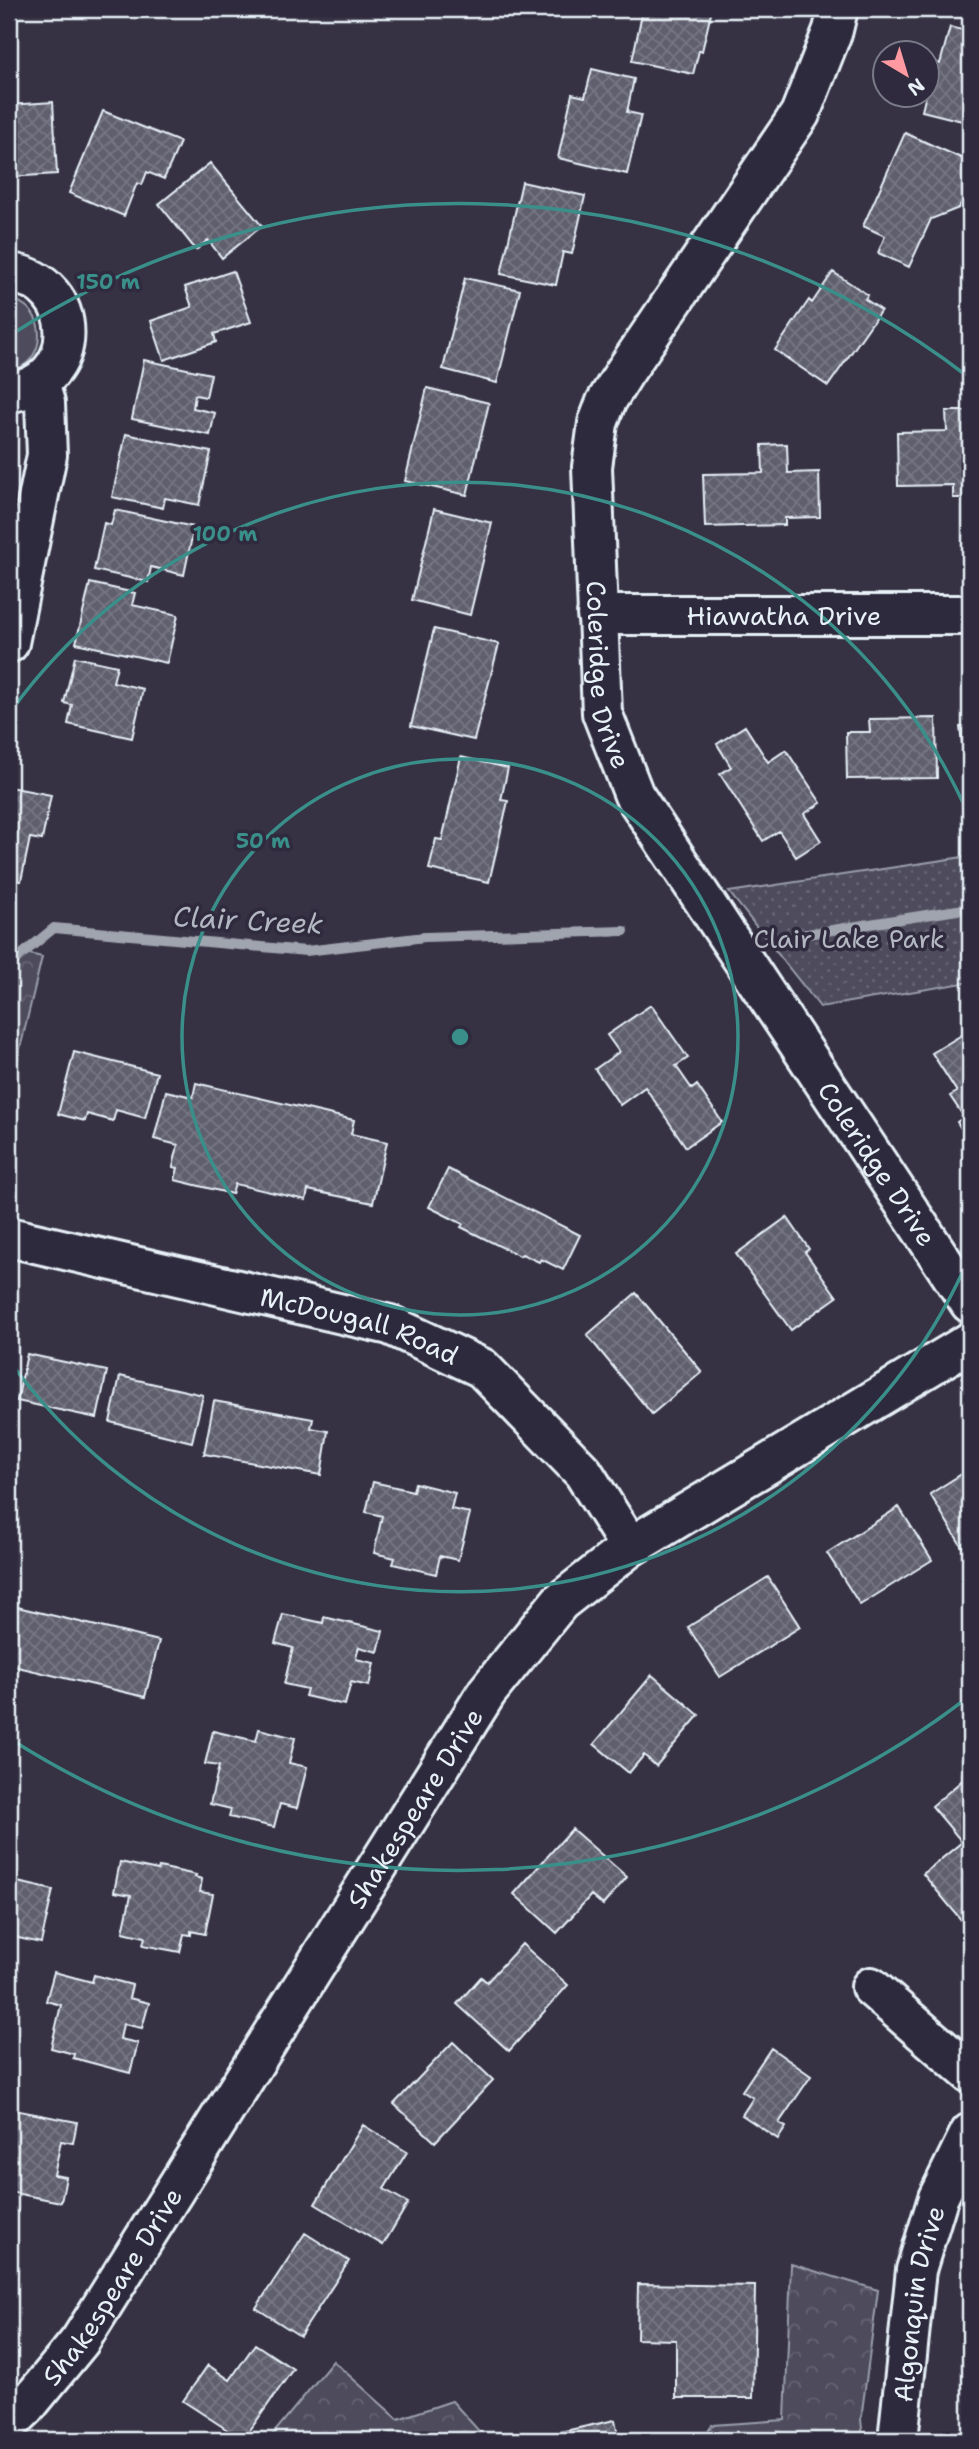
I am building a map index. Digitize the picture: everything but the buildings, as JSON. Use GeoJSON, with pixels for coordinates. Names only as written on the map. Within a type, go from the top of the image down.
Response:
{"type":"FeatureCollection","features":[{"type":"Feature","properties":{"kind":"street","name":"Coleridge Drive"},"geometry":{"type":"LineString","coordinates":[[838,9],[833,30],[800,114],[606,402],[598,423],[592,467],[602,713],[634,795],[970,1303]]}},
{"type":"Feature","properties":{"kind":"street"},"geometry":{"type":"LineString","coordinates":[[9,273],[21,274],[39,282],[53,296],[62,313],[65,332],[62,352],[53,369],[24,387],[45,403],[47,455],[9,643]]}},
{"type":"Feature","properties":{"kind":"street","name":"Hiawatha Drive"},"geometry":{"type":"LineString","coordinates":[[597,615],[970,615]]}},
{"type":"Feature","properties":{"kind":"street","name":"McDougall Road"},"geometry":{"type":"LineString","coordinates":[[9,1237],[390,1325],[482,1368],[583,1472],[630,1547]]}},
{"type":"Feature","properties":{"kind":"street","name":"Shakespeare Drive"},"geometry":{"type":"LineString","coordinates":[[9,2423],[80,2341],[487,1692],[560,1602],[630,1547],[970,1342]]}},
{"type":"Feature","properties":{"kind":"street"},"geometry":{"type":"LineString","coordinates":[[871,1986],[970,2073]]}},
{"type":"Feature","properties":{"kind":"street","name":"Algonquin Drive"},"geometry":{"type":"LineString","coordinates":[[898,2440],[916,2270],[938,2198],[970,2133]]}},
{"type":"Feature","properties":{"kind":"green space"},"geometry":{"type":"Polygon","coordinates":[[[9,299],[32,312],[39,335],[32,358],[9,371],[9,299]]]}},
{"type":"Feature","properties":{"kind":"green space","name":"Clair Lake Park"},"geometry":{"type":"Polygon","coordinates":[[[970,856],[970,982],[820,1007],[729,892],[970,856]]]}},
{"type":"Feature","properties":{"kind":"green space"},"geometry":{"type":"Polygon","coordinates":[[[9,949],[42,957],[9,1095],[9,949]]]}},
{"type":"Feature","properties":{"kind":"green space"},"geometry":{"type":"Polygon","coordinates":[[[791,2264],[878,2290],[861,2419],[863,2440],[703,2440],[712,2425],[785,2420],[791,2264]]]}},
{"type":"Feature","properties":{"kind":"green space"},"geometry":{"type":"Polygon","coordinates":[[[333,2361],[398,2419],[452,2401],[487,2440],[268,2440],[333,2361]]]}},
{"type":"Feature","properties":{"kind":"waterway","name":"Clair Creek"},"geometry":{"type":"LineString","coordinates":[[801,935],[970,908]]}},
{"type":"Feature","properties":{"kind":"waterway","name":"Clair Creek"},"geometry":{"type":"LineString","coordinates":[[9,965],[54,928],[306,951],[425,937],[624,931]]}}]}
